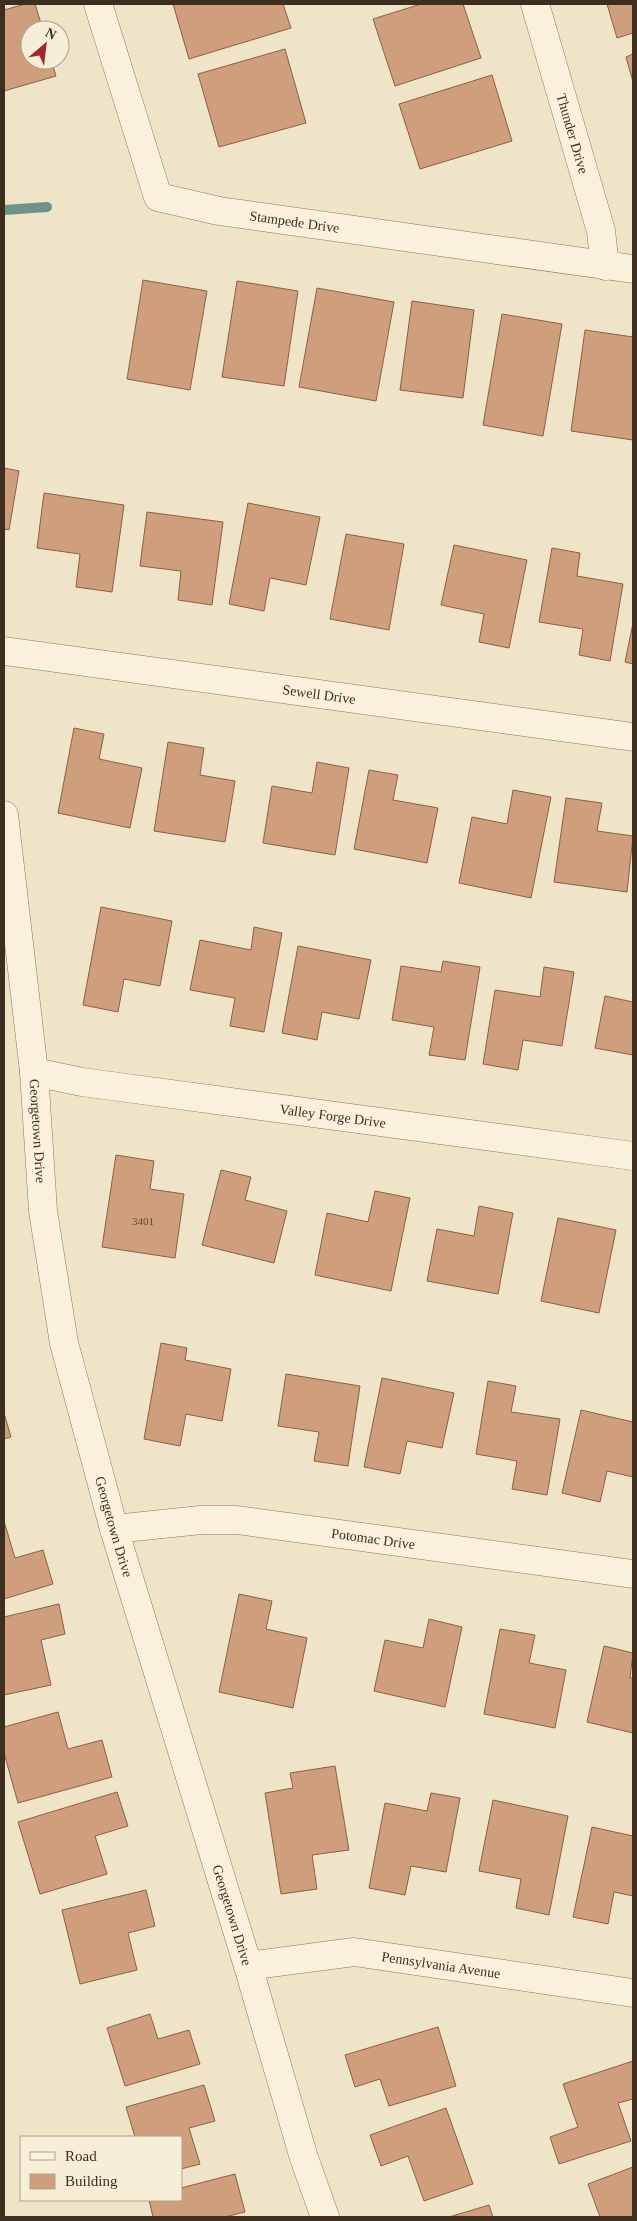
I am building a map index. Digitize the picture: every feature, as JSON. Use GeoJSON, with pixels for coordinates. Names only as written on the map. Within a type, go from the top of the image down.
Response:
{"type":"FeatureCollection","features":[{"type":"Feature","properties":{"kind":"street","name":"Stampede Drive"},"geometry":{"type":"LineString","coordinates":[[98,4],[158,197],[219,212],[633,269]]}},
{"type":"Feature","properties":{"kind":"street","name":"Thunder Drive"},"geometry":{"type":"LineString","coordinates":[[535,4],[601,231],[605,266]]}},
{"type":"Feature","properties":{"kind":"street","name":"Sewell Drive"},"geometry":{"type":"LineString","coordinates":[[4,651],[633,737]]}},
{"type":"Feature","properties":{"kind":"street","name":"Georgetown Drive"},"geometry":{"type":"LineString","coordinates":[[4,815],[34,1072],[43,1210],[64,1343],[114,1529],[248,1966],[304,2158],[325,2217]]}},
{"type":"Feature","properties":{"kind":"street","name":"Valley Forge Drive"},"geometry":{"type":"LineString","coordinates":[[34,1072],[82,1082],[633,1156]]}},
{"type":"Feature","properties":{"kind":"street","name":"Potomac Drive"},"geometry":{"type":"LineString","coordinates":[[114,1529],[201,1520],[238,1520],[633,1574]]}},
{"type":"Feature","properties":{"kind":"street","name":"Pennsylvania Avenue"},"geometry":{"type":"LineString","coordinates":[[248,1966],[354,1952],[633,1993]]}},
{"type":"Feature","properties":{"kind":"building"},"geometry":{"type":"Polygon","coordinates":[[[25,4],[35,4],[40,20],[20,20],[20,70],[54,70],[56,76],[4,91],[4,10],[25,4]]]}},
{"type":"Feature","properties":{"kind":"building"},"geometry":{"type":"Polygon","coordinates":[[[173,4],[283,4],[291,28],[189,59],[173,4]]]}},
{"type":"Feature","properties":{"kind":"building"},"geometry":{"type":"Polygon","coordinates":[[[421,4],[463,4],[481,58],[395,86],[373,19],[421,4]]]}},
{"type":"Feature","properties":{"kind":"building"},"geometry":{"type":"Polygon","coordinates":[[[607,4],[633,4],[633,33],[617,38],[607,4]]]}},
{"type":"Feature","properties":{"kind":"building"},"geometry":{"type":"Polygon","coordinates":[[[285,49],[306,123],[219,147],[198,74],[285,49]]]}},
{"type":"Feature","properties":{"kind":"building"},"geometry":{"type":"Polygon","coordinates":[[[633,54],[633,82],[626,57],[633,54]]]}},
{"type":"Feature","properties":{"kind":"building"},"geometry":{"type":"Polygon","coordinates":[[[492,75],[512,141],[420,169],[399,104],[492,75]]]}},
{"type":"Feature","properties":{"kind":"building"},"geometry":{"type":"Polygon","coordinates":[[[143,280],[207,291],[190,390],[127,379],[143,280]]]}},
{"type":"Feature","properties":{"kind":"building"},"geometry":{"type":"Polygon","coordinates":[[[237,281],[298,291],[284,386],[222,377],[237,281]]]}},
{"type":"Feature","properties":{"kind":"building"},"geometry":{"type":"Polygon","coordinates":[[[317,288],[394,302],[376,401],[299,387],[317,288]]]}},
{"type":"Feature","properties":{"kind":"building"},"geometry":{"type":"Polygon","coordinates":[[[412,301],[474,310],[463,398],[400,390],[412,301]]]}},
{"type":"Feature","properties":{"kind":"building"},"geometry":{"type":"Polygon","coordinates":[[[502,314],[562,324],[543,436],[483,425],[502,314]]]}},
{"type":"Feature","properties":{"kind":"building"},"geometry":{"type":"Polygon","coordinates":[[[585,330],[633,337],[633,440],[571,431],[585,330]]]}},
{"type":"Feature","properties":{"kind":"building"},"geometry":{"type":"Polygon","coordinates":[[[4,468],[19,471],[9,530],[4,529],[4,468]]]}},
{"type":"Feature","properties":{"kind":"building"},"geometry":{"type":"Polygon","coordinates":[[[44,493],[124,505],[112,592],[76,587],[80,554],[37,548],[44,493]]]}},
{"type":"Feature","properties":{"kind":"building"},"geometry":{"type":"Polygon","coordinates":[[[248,503],[320,517],[306,585],[270,578],[264,611],[229,604],[248,503]]]}},
{"type":"Feature","properties":{"kind":"building"},"geometry":{"type":"Polygon","coordinates":[[[147,512],[223,522],[212,605],[178,600],[181,571],[140,566],[147,512]]]}},
{"type":"Feature","properties":{"kind":"building"},"geometry":{"type":"Polygon","coordinates":[[[346,534],[404,544],[389,630],[330,619],[346,534]]]}},
{"type":"Feature","properties":{"kind":"building"},"geometry":{"type":"Polygon","coordinates":[[[454,545],[527,560],[509,648],[479,642],[484,614],[441,605],[454,545]]]}},
{"type":"Feature","properties":{"kind":"building"},"geometry":{"type":"Polygon","coordinates":[[[552,548],[580,553],[577,576],[623,584],[610,661],[579,655],[583,629],[539,622],[552,548]]]}},
{"type":"Feature","properties":{"kind":"building"},"geometry":{"type":"Polygon","coordinates":[[[633,623],[633,664],[625,662],[633,623]]]}},
{"type":"Feature","properties":{"kind":"building"},"geometry":{"type":"Polygon","coordinates":[[[74,728],[104,734],[99,759],[142,768],[130,828],[58,813],[74,728]]]}},
{"type":"Feature","properties":{"kind":"building"},"geometry":{"type":"Polygon","coordinates":[[[168,742],[204,748],[200,775],[235,781],[225,842],[154,831],[168,742]]]}},
{"type":"Feature","properties":{"kind":"building"},"geometry":{"type":"Polygon","coordinates":[[[317,762],[349,768],[335,855],[263,843],[272,786],[312,793],[317,762]]]}},
{"type":"Feature","properties":{"kind":"building"},"geometry":{"type":"Polygon","coordinates":[[[369,770],[398,775],[393,800],[438,808],[427,863],[354,849],[369,770]]]}},
{"type":"Feature","properties":{"kind":"building"},"geometry":{"type":"Polygon","coordinates":[[[513,790],[551,797],[531,898],[459,883],[472,817],[507,824],[513,790]]]}},
{"type":"Feature","properties":{"kind":"building"},"geometry":{"type":"Polygon","coordinates":[[[566,798],[602,803],[597,831],[633,836],[627,892],[554,882],[566,798]]]}},
{"type":"Feature","properties":{"kind":"building"},"geometry":{"type":"Polygon","coordinates":[[[101,907],[172,921],[160,986],[124,979],[118,1012],[83,1005],[101,907]]]}},
{"type":"Feature","properties":{"kind":"building"},"geometry":{"type":"Polygon","coordinates":[[[254,927],[282,933],[264,1032],[230,1026],[235,998],[190,990],[200,940],[251,950],[254,927]]]}},
{"type":"Feature","properties":{"kind":"building"},"geometry":{"type":"Polygon","coordinates":[[[298,946],[371,960],[359,1019],[322,1012],[317,1040],[282,1033],[298,946]]]}},
{"type":"Feature","properties":{"kind":"building"},"geometry":{"type":"Polygon","coordinates":[[[443,961],[480,967],[465,1060],[429,1055],[434,1027],[392,1020],[401,966],[441,972],[443,961]]]}},
{"type":"Feature","properties":{"kind":"building"},"geometry":{"type":"Polygon","coordinates":[[[544,967],[574,972],[562,1046],[523,1040],[518,1070],[483,1064],[495,990],[540,997],[544,967]]]}},
{"type":"Feature","properties":{"kind":"building"},"geometry":{"type":"Polygon","coordinates":[[[605,996],[633,1002],[633,1055],[595,1048],[605,996]]]}},
{"type":"Feature","properties":{"kind":"building"},"geometry":{"type":"Polygon","coordinates":[[[116,1155],[154,1161],[150,1189],[184,1194],[175,1258],[102,1247],[116,1155]]]}},
{"type":"Feature","properties":{"kind":"building"},"geometry":{"type":"Polygon","coordinates":[[[221,1170],[251,1177],[245,1200],[287,1211],[274,1263],[202,1245],[221,1170]]]}},
{"type":"Feature","properties":{"kind":"building"},"geometry":{"type":"Polygon","coordinates":[[[375,1191],[410,1198],[391,1291],[315,1275],[327,1213],[368,1222],[375,1191]]]}},
{"type":"Feature","properties":{"kind":"building"},"geometry":{"type":"Polygon","coordinates":[[[479,1206],[513,1213],[498,1294],[427,1281],[437,1229],[474,1236],[479,1206]]]}},
{"type":"Feature","properties":{"kind":"building"},"geometry":{"type":"Polygon","coordinates":[[[558,1218],[616,1230],[599,1313],[541,1301],[558,1218]]]}},
{"type":"Feature","properties":{"kind":"building"},"geometry":{"type":"Polygon","coordinates":[[[161,1343],[187,1348],[185,1360],[231,1369],[222,1421],[186,1414],[180,1446],[144,1439],[161,1343]]]}},
{"type":"Feature","properties":{"kind":"building"},"geometry":{"type":"Polygon","coordinates":[[[286,1374],[360,1386],[348,1466],[314,1461],[319,1432],[278,1426],[286,1374]]]}},
{"type":"Feature","properties":{"kind":"building"},"geometry":{"type":"Polygon","coordinates":[[[382,1378],[454,1393],[442,1448],[407,1441],[400,1474],[364,1467],[382,1378]]]}},
{"type":"Feature","properties":{"kind":"building"},"geometry":{"type":"Polygon","coordinates":[[[488,1381],[516,1386],[511,1412],[560,1419],[547,1495],[512,1489],[517,1461],[476,1454],[488,1381]]]}},
{"type":"Feature","properties":{"kind":"building"},"geometry":{"type":"Polygon","coordinates":[[[581,1410],[633,1422],[633,1477],[607,1471],[600,1502],[562,1493],[581,1410]]]}},
{"type":"Feature","properties":{"kind":"building"},"geometry":{"type":"Polygon","coordinates":[[[4,1413],[11,1437],[4,1439],[4,1413]]]}},
{"type":"Feature","properties":{"kind":"building"},"geometry":{"type":"Polygon","coordinates":[[[4,1521],[15,1558],[43,1550],[53,1584],[4,1599],[4,1521]]]}},
{"type":"Feature","properties":{"kind":"building"},"geometry":{"type":"Polygon","coordinates":[[[239,1594],[272,1601],[266,1629],[307,1638],[293,1708],[219,1692],[239,1594]]]}},
{"type":"Feature","properties":{"kind":"building"},"geometry":{"type":"Polygon","coordinates":[[[59,1604],[65,1634],[41,1640],[51,1685],[4,1695],[4,1617],[59,1604]]]}},
{"type":"Feature","properties":{"kind":"building"},"geometry":{"type":"Polygon","coordinates":[[[429,1619],[462,1627],[445,1707],[374,1691],[385,1640],[423,1648],[429,1619]]]}},
{"type":"Feature","properties":{"kind":"building"},"geometry":{"type":"Polygon","coordinates":[[[500,1629],[535,1635],[529,1663],[566,1670],[555,1728],[484,1714],[500,1629]]]}},
{"type":"Feature","properties":{"kind":"building"},"geometry":{"type":"Polygon","coordinates":[[[604,1646],[633,1653],[630,1678],[633,1678],[633,1733],[587,1722],[604,1646]]]}},
{"type":"Feature","properties":{"kind":"building"},"geometry":{"type":"Polygon","coordinates":[[[58,1712],[68,1749],[102,1740],[112,1777],[18,1803],[4,1753],[4,1727],[58,1712]]]}},
{"type":"Feature","properties":{"kind":"building"},"geometry":{"type":"Polygon","coordinates":[[[335,1766],[349,1850],[312,1855],[317,1889],[281,1894],[265,1793],[293,1788],[290,1773],[335,1766]]]}},
{"type":"Feature","properties":{"kind":"building"},"geometry":{"type":"Polygon","coordinates":[[[117,1792],[128,1826],[95,1836],[107,1874],[40,1894],[18,1822],[117,1792]]]}},
{"type":"Feature","properties":{"kind":"building"},"geometry":{"type":"Polygon","coordinates":[[[431,1793],[460,1798],[446,1872],[411,1866],[405,1895],[369,1888],[385,1803],[427,1811],[431,1793]]]}},
{"type":"Feature","properties":{"kind":"building"},"geometry":{"type":"Polygon","coordinates":[[[493,1800],[568,1816],[549,1915],[516,1908],[521,1879],[479,1871],[493,1800]]]}},
{"type":"Feature","properties":{"kind":"building"},"geometry":{"type":"Polygon","coordinates":[[[592,1827],[633,1836],[633,1896],[614,1892],[608,1924],[573,1917],[592,1827]]]}},
{"type":"Feature","properties":{"kind":"building"},"geometry":{"type":"Polygon","coordinates":[[[146,1890],[155,1926],[128,1933],[137,1970],[80,1984],[62,1910],[146,1890]]]}},
{"type":"Feature","properties":{"kind":"building"},"geometry":{"type":"Polygon","coordinates":[[[150,2014],[158,2039],[189,2030],[200,2064],[125,2086],[107,2028],[150,2014]]]}},
{"type":"Feature","properties":{"kind":"building"},"geometry":{"type":"Polygon","coordinates":[[[438,2027],[456,2086],[389,2106],[380,2079],[355,2087],[345,2055],[438,2027]]]}},
{"type":"Feature","properties":{"kind":"building"},"geometry":{"type":"Polygon","coordinates":[[[633,2061],[633,2099],[618,2103],[631,2141],[559,2164],[550,2137],[578,2127],[563,2084],[633,2061]]]}},
{"type":"Feature","properties":{"kind":"building"},"geometry":{"type":"Polygon","coordinates":[[[204,2085],[215,2121],[189,2128],[200,2164],[182,2169],[182,2136],[135,2136],[126,2107],[204,2085]]]}},
{"type":"Feature","properties":{"kind":"building"},"geometry":{"type":"Polygon","coordinates":[[[446,2108],[473,2184],[424,2201],[408,2156],[381,2166],[370,2135],[446,2108]]]}},
{"type":"Feature","properties":{"kind":"building"},"geometry":{"type":"Polygon","coordinates":[[[633,2167],[633,2217],[600,2217],[588,2184],[633,2167]]]}},
{"type":"Feature","properties":{"kind":"building"},"geometry":{"type":"Polygon","coordinates":[[[235,2174],[245,2212],[225,2217],[153,2217],[149,2201],[182,2201],[182,2188],[235,2174]]]}},
{"type":"Feature","properties":{"kind":"building"},"geometry":{"type":"Polygon","coordinates":[[[489,2205],[493,2217],[449,2217],[489,2205]]]}},
{"type":"Feature","properties":{"kind":"waterway"},"geometry":{"type":"LineString","coordinates":[[4,210],[47,207]]}}]}
